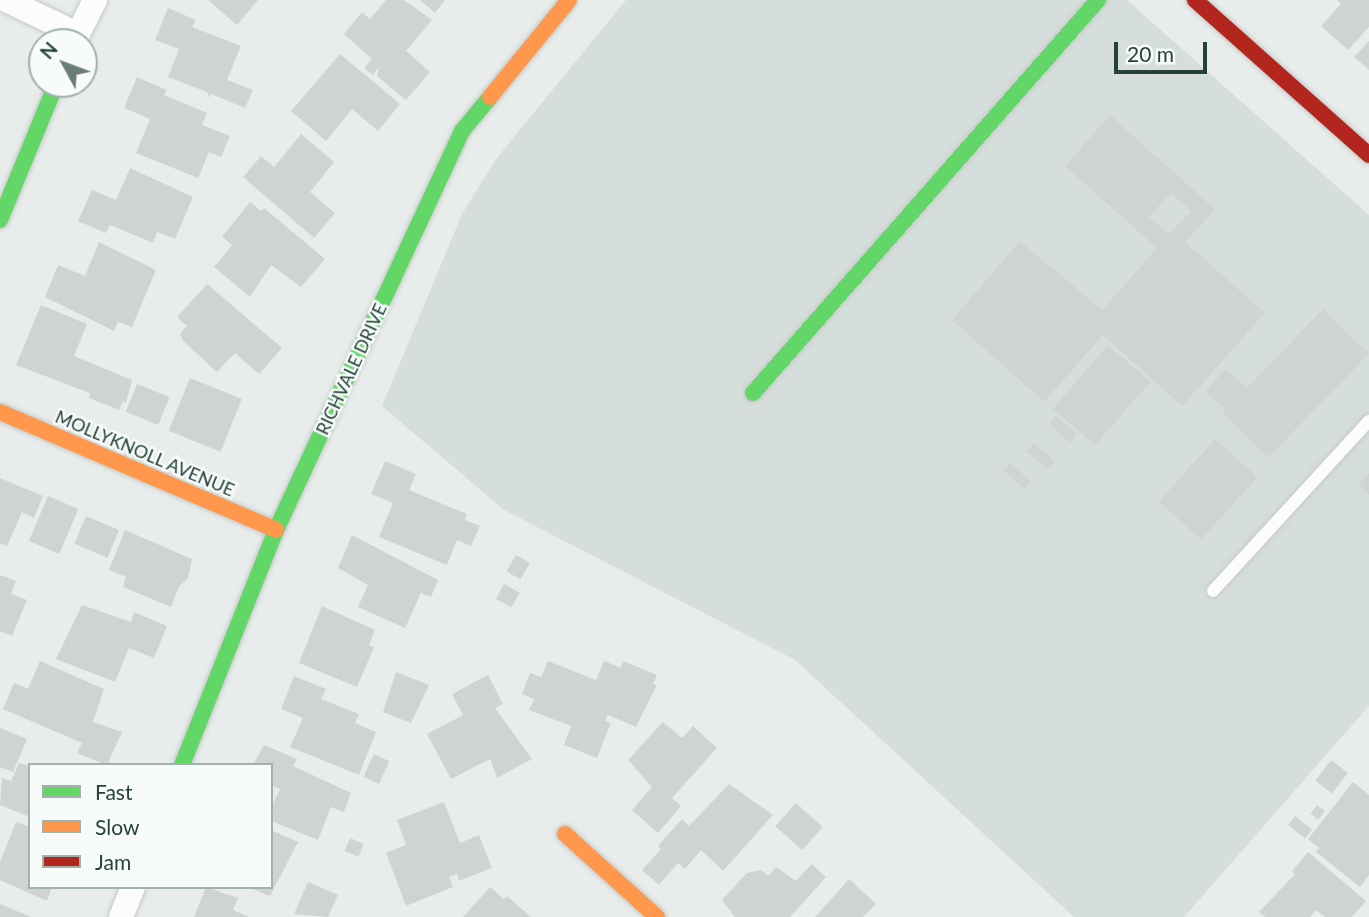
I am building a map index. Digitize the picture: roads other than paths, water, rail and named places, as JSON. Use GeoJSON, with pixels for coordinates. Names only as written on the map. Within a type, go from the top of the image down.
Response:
{"type":"FeatureCollection","features":[{"type":"Feature","properties":{"kind":"street"},"geometry":{"type":"LineString","coordinates":[[6,0],[57,28]]}},
{"type":"Feature","properties":{"kind":"street"},"geometry":{"type":"LineString","coordinates":[[80,28],[95,0]]}},
{"type":"Feature","properties":{"kind":"street","name":"RICHVALE DRIVE"},"geometry":{"type":"LineString","coordinates":[[183,763],[276,530],[462,131],[569,0]]}},
{"type":"Feature","properties":{"kind":"street"},"geometry":{"type":"LineString","coordinates":[[753,393],[1098,0]]}},
{"type":"Feature","properties":{"kind":"street"},"geometry":{"type":"LineString","coordinates":[[1195,0],[1369,155]]}},
{"type":"Feature","properties":{"kind":"street"},"geometry":{"type":"LineString","coordinates":[[0,220],[50,98]]}},
{"type":"Feature","properties":{"kind":"street","name":"MOLLYKNOLL AVENUE"},"geometry":{"type":"LineString","coordinates":[[0,412],[276,530]]}},
{"type":"Feature","properties":{"kind":"street"},"geometry":{"type":"LineString","coordinates":[[565,834],[657,917]]}},
{"type":"Feature","properties":{"kind":"street"},"geometry":{"type":"LineString","coordinates":[[121,917],[132,889]]}},
{"type":"Feature","properties":{"kind":"lane"},"geometry":{"type":"LineString","coordinates":[[1213,591],[1369,421]]}}]}
